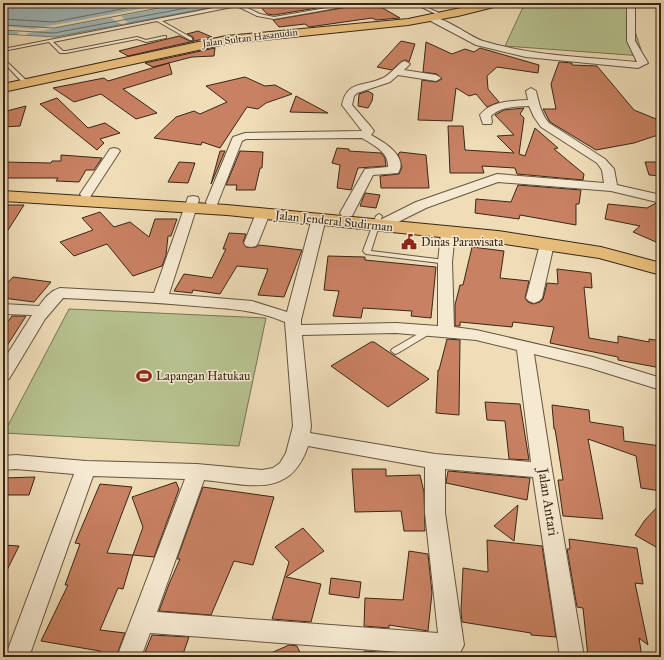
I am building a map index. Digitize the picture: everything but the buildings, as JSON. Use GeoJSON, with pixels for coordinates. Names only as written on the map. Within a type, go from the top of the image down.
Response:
{"type":"FeatureCollection","features":[{"type":"Feature","properties":{"kind":"highway","name":"Jalan Sultan Hasanudin"},"geometry":{"type":"LineString","coordinates":[[3,88],[226,40],[276,34],[394,24],[498,3]]}},
{"type":"Feature","properties":{"kind":"highway"},"geometry":{"type":"LineString","coordinates":[[644,3],[661,4]]}},
{"type":"Feature","properties":{"kind":"highway","name":"Jalan Jenderal Sudirman"},"geometry":{"type":"LineString","coordinates":[[3,190],[86,194],[319,218],[495,227],[550,234],[596,243],[661,259]]}},
{"type":"Feature","properties":{"kind":"highway","name":"Jalan Jenderal Sudirman"},"geometry":{"type":"LineString","coordinates":[[3,196],[191,204],[212,202],[347,213],[448,233],[498,237],[601,253],[661,269]]}},
{"type":"Feature","properties":{"kind":"street"},"geometry":{"type":"LineString","coordinates":[[434,16],[461,34],[479,43],[526,54],[638,65],[643,63],[630,41],[631,3]]}},
{"type":"Feature","properties":{"kind":"street"},"geometry":{"type":"LineString","coordinates":[[364,135],[367,132],[366,127],[347,105],[349,95],[354,91],[387,80],[401,68],[436,78]]}},
{"type":"Feature","properties":{"kind":"street"},"geometry":{"type":"LineString","coordinates":[[486,122],[485,115],[489,111],[532,97],[535,112],[545,125],[601,161],[608,169],[611,188]]}},
{"type":"Feature","properties":{"kind":"street"},"geometry":{"type":"LineString","coordinates":[[212,202],[235,142],[240,137],[364,135],[390,151],[395,166],[394,170],[369,172],[347,213]]}},
{"type":"Feature","properties":{"kind":"street"},"geometry":{"type":"LineString","coordinates":[[86,194],[114,151]]}},
{"type":"Feature","properties":{"kind":"street"},"geometry":{"type":"LineString","coordinates":[[383,221],[426,203],[497,178],[611,188],[661,199]]}},
{"type":"Feature","properties":{"kind":"street"},"geometry":{"type":"LineString","coordinates":[[160,298],[191,204]]}},
{"type":"Feature","properties":{"kind":"street"},"geometry":{"type":"LineString","coordinates":[[251,243],[262,213]]}},
{"type":"Feature","properties":{"kind":"street"},"geometry":{"type":"LineString","coordinates":[[3,463],[16,462],[86,468],[197,472],[262,478],[269,478],[284,471],[298,450],[301,438],[302,426],[294,325],[319,218]]}},
{"type":"Feature","properties":{"kind":"street"},"geometry":{"type":"LineString","coordinates":[[438,331],[448,233]]}},
{"type":"Feature","properties":{"kind":"street"},"geometry":{"type":"LineString","coordinates":[[534,298],[547,244]]}},
{"type":"Feature","properties":{"kind":"street"},"geometry":{"type":"LineString","coordinates":[[5,369],[43,310],[55,295],[60,292],[160,298],[252,306],[275,312],[294,325],[438,331],[476,335],[593,363],[661,384]]}},
{"type":"Feature","properties":{"kind":"street"},"geometry":{"type":"LineString","coordinates":[[3,309],[43,310]]}},
{"type":"Feature","properties":{"kind":"street","name":"Jalan Antari"},"geometry":{"type":"LineString","coordinates":[[524,347],[572,657]]}},
{"type":"Feature","properties":{"kind":"street"},"geometry":{"type":"LineString","coordinates":[[301,438],[435,461],[542,470]]}},
{"type":"Feature","properties":{"kind":"street"},"geometry":{"type":"LineString","coordinates":[[142,622],[452,651],[435,513],[435,461]]}},
{"type":"Feature","properties":{"kind":"street"},"geometry":{"type":"LineString","coordinates":[[17,657],[86,468]]}},
{"type":"Feature","properties":{"kind":"street"},"geometry":{"type":"LineString","coordinates":[[129,657],[197,472]]}},
{"type":"Feature","properties":{"kind":"lane"},"geometry":{"type":"LineString","coordinates":[[3,50],[246,3]]}},
{"type":"Feature","properties":{"kind":"lane"},"geometry":{"type":"LineString","coordinates":[[236,4],[242,8],[274,18],[363,3]]}},
{"type":"Feature","properties":{"kind":"lane"},"geometry":{"type":"LineString","coordinates":[[415,3],[434,16]]}},
{"type":"Feature","properties":{"kind":"lane"},"geometry":{"type":"LineString","coordinates":[[158,20],[190,39]]}},
{"type":"Feature","properties":{"kind":"lane"},"geometry":{"type":"LineString","coordinates":[[121,46],[164,37]]}},
{"type":"Feature","properties":{"kind":"lane"},"geometry":{"type":"LineString","coordinates":[[50,41],[62,52],[137,38],[146,41]]}},
{"type":"Feature","properties":{"kind":"lane"},"geometry":{"type":"LineString","coordinates":[[3,59],[26,83]]}},
{"type":"Feature","properties":{"kind":"lane"},"geometry":{"type":"LineString","coordinates":[[383,221],[367,251],[370,254],[445,262]]}},
{"type":"Feature","properties":{"kind":"lane"},"geometry":{"type":"LineString","coordinates":[[395,351],[438,331]]}},
{"type":"Feature","properties":{"kind":"green space"},"geometry":{"type":"Polygon","coordinates":[[[525,3],[568,3],[627,6],[643,56],[505,46],[525,3]]]}},
{"type":"Feature","properties":{"kind":"green space","name":"Lapangan Hatukau"},"geometry":{"type":"Polygon","coordinates":[[[69,309],[266,318],[239,446],[4,433],[69,309]]]}},
{"type":"Feature","properties":{"kind":"water"},"geometry":{"type":"Polygon","coordinates":[[[3,3],[235,3],[55,37],[3,34],[3,3]]]}},
{"type":"Feature","properties":{"kind":"pier"},"geometry":{"type":"Polygon","coordinates":[[[171,3],[189,3],[121,16],[128,23],[121,24],[111,18],[25,35],[17,34],[19,32],[3,30],[3,26],[33,29],[171,3]]]}},
{"type":"Feature","properties":{"kind":"place","name":"Dinas Parawisata"},"geometry":{"type":"Point","coordinates":[409,242]}},
{"type":"Feature","properties":{"kind":"place","name":"Lapangan Hatukau"},"geometry":{"type":"Point","coordinates":[144,376]}}]}
